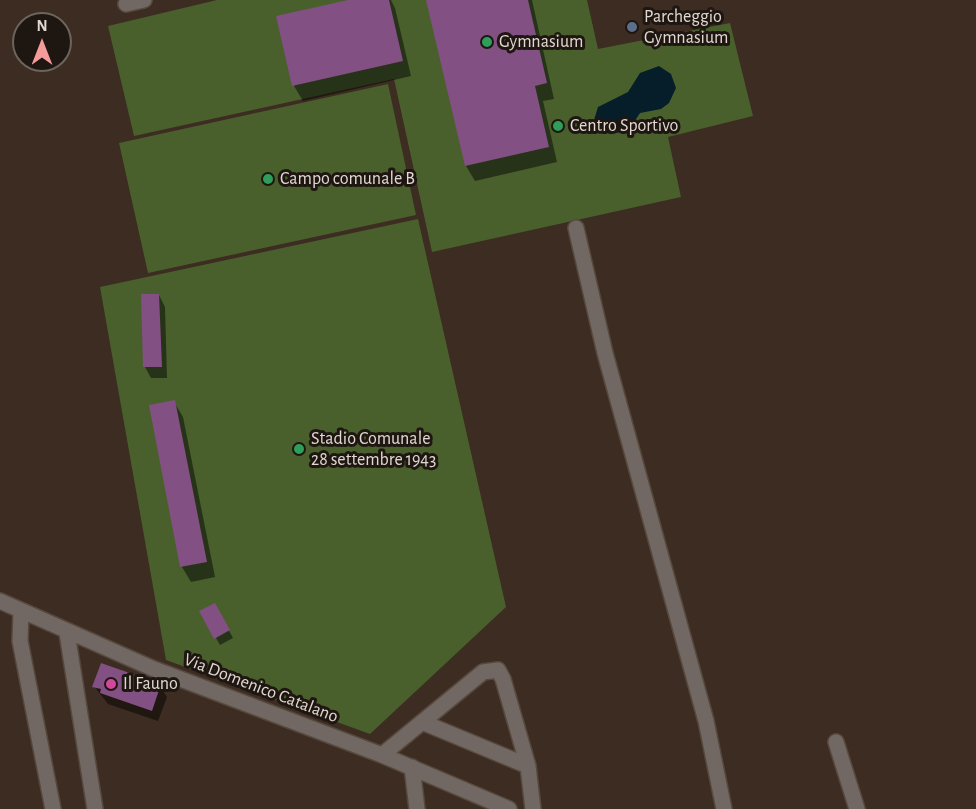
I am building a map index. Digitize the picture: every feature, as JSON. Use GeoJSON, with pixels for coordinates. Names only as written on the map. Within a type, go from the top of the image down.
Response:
{"type":"FeatureCollection","features":[{"type":"Feature","properties":{"kind":"street"},"geometry":{"type":"LineString","coordinates":[[126,4],[144,0]]}},
{"type":"Feature","properties":{"kind":"street"},"geometry":{"type":"LineString","coordinates":[[576,228],[605,353],[706,721],[724,809]]}},
{"type":"Feature","properties":{"kind":"street","name":"Via Domenico Catalano"},"geometry":{"type":"LineString","coordinates":[[0,601],[68,633],[382,755],[509,809]]}},
{"type":"Feature","properties":{"kind":"street"},"geometry":{"type":"LineString","coordinates":[[21,612],[20,641],[53,809]]}},
{"type":"Feature","properties":{"kind":"street"},"geometry":{"type":"LineString","coordinates":[[68,633],[95,809]]}},
{"type":"Feature","properties":{"kind":"street"},"geometry":{"type":"LineString","coordinates":[[382,755],[483,672],[498,670],[503,679],[528,766],[533,809]]}},
{"type":"Feature","properties":{"kind":"street"},"geometry":{"type":"LineString","coordinates":[[422,723],[528,766]]}},
{"type":"Feature","properties":{"kind":"street"},"geometry":{"type":"LineString","coordinates":[[836,742],[857,809]]}},
{"type":"Feature","properties":{"kind":"street"},"geometry":{"type":"LineString","coordinates":[[412,767],[417,809]]}},
{"type":"Feature","properties":{"kind":"green space","name":"Centro Sportivo"},"geometry":{"type":"Polygon","coordinates":[[[217,0],[587,0],[598,49],[730,23],[753,116],[668,137],[681,197],[432,252],[394,79],[134,136],[108,26],[217,0]]]}},
{"type":"Feature","properties":{"kind":"green space","name":"Campo comunale B"},"geometry":{"type":"Polygon","coordinates":[[[388,84],[416,215],[148,273],[119,143],[388,84]]]}},
{"type":"Feature","properties":{"kind":"green space","name":"Stadio Comunale 28 settembre 1943"},"geometry":{"type":"Polygon","coordinates":[[[418,219],[506,607],[370,734],[166,660],[100,287],[418,219]]]}},
{"type":"Feature","properties":{"kind":"water"},"geometry":{"type":"Polygon","coordinates":[[[659,66],[671,74],[676,88],[669,103],[661,109],[640,113],[632,125],[621,132],[610,134],[599,130],[594,120],[598,107],[628,92],[640,73],[659,66]]]}},
{"type":"Feature","properties":{"kind":"building"},"geometry":{"type":"Polygon","coordinates":[[[348,0],[389,0],[403,61],[292,86],[276,16],[348,0]]]}},
{"type":"Feature","properties":{"kind":"building","name":"Gymnasium"},"geometry":{"type":"Polygon","coordinates":[[[426,0],[528,0],[547,83],[535,86],[549,147],[465,166],[426,0]]]}},
{"type":"Feature","properties":{"kind":"building"},"geometry":{"type":"Polygon","coordinates":[[[141,294],[159,294],[162,367],[143,367],[141,294]]]}},
{"type":"Feature","properties":{"kind":"building"},"geometry":{"type":"Polygon","coordinates":[[[175,400],[207,562],[180,567],[149,405],[175,400]]]}},
{"type":"Feature","properties":{"kind":"building"},"geometry":{"type":"Polygon","coordinates":[[[215,603],[230,630],[214,639],[199,611],[215,603]]]}},
{"type":"Feature","properties":{"kind":"building"},"geometry":{"type":"Polygon","coordinates":[[[101,663],[161,684],[152,711],[100,693],[101,689],[92,687],[101,663]]]}},
{"type":"Feature","properties":{"kind":"place","name":"Parcheggio Gymnasium"},"geometry":{"type":"Point","coordinates":[632,27]}},
{"type":"Feature","properties":{"kind":"place","name":"Gymnasium"},"geometry":{"type":"Point","coordinates":[487,42]}},
{"type":"Feature","properties":{"kind":"place","name":"Centro Sportivo"},"geometry":{"type":"Point","coordinates":[558,126]}},
{"type":"Feature","properties":{"kind":"place","name":"Campo comunale B"},"geometry":{"type":"Point","coordinates":[268,179]}},
{"type":"Feature","properties":{"kind":"place","name":"Stadio Comunale 28 settembre 1943"},"geometry":{"type":"Point","coordinates":[299,449]}},
{"type":"Feature","properties":{"kind":"place","name":"Il Fauno"},"geometry":{"type":"Point","coordinates":[111,684]}}]}
